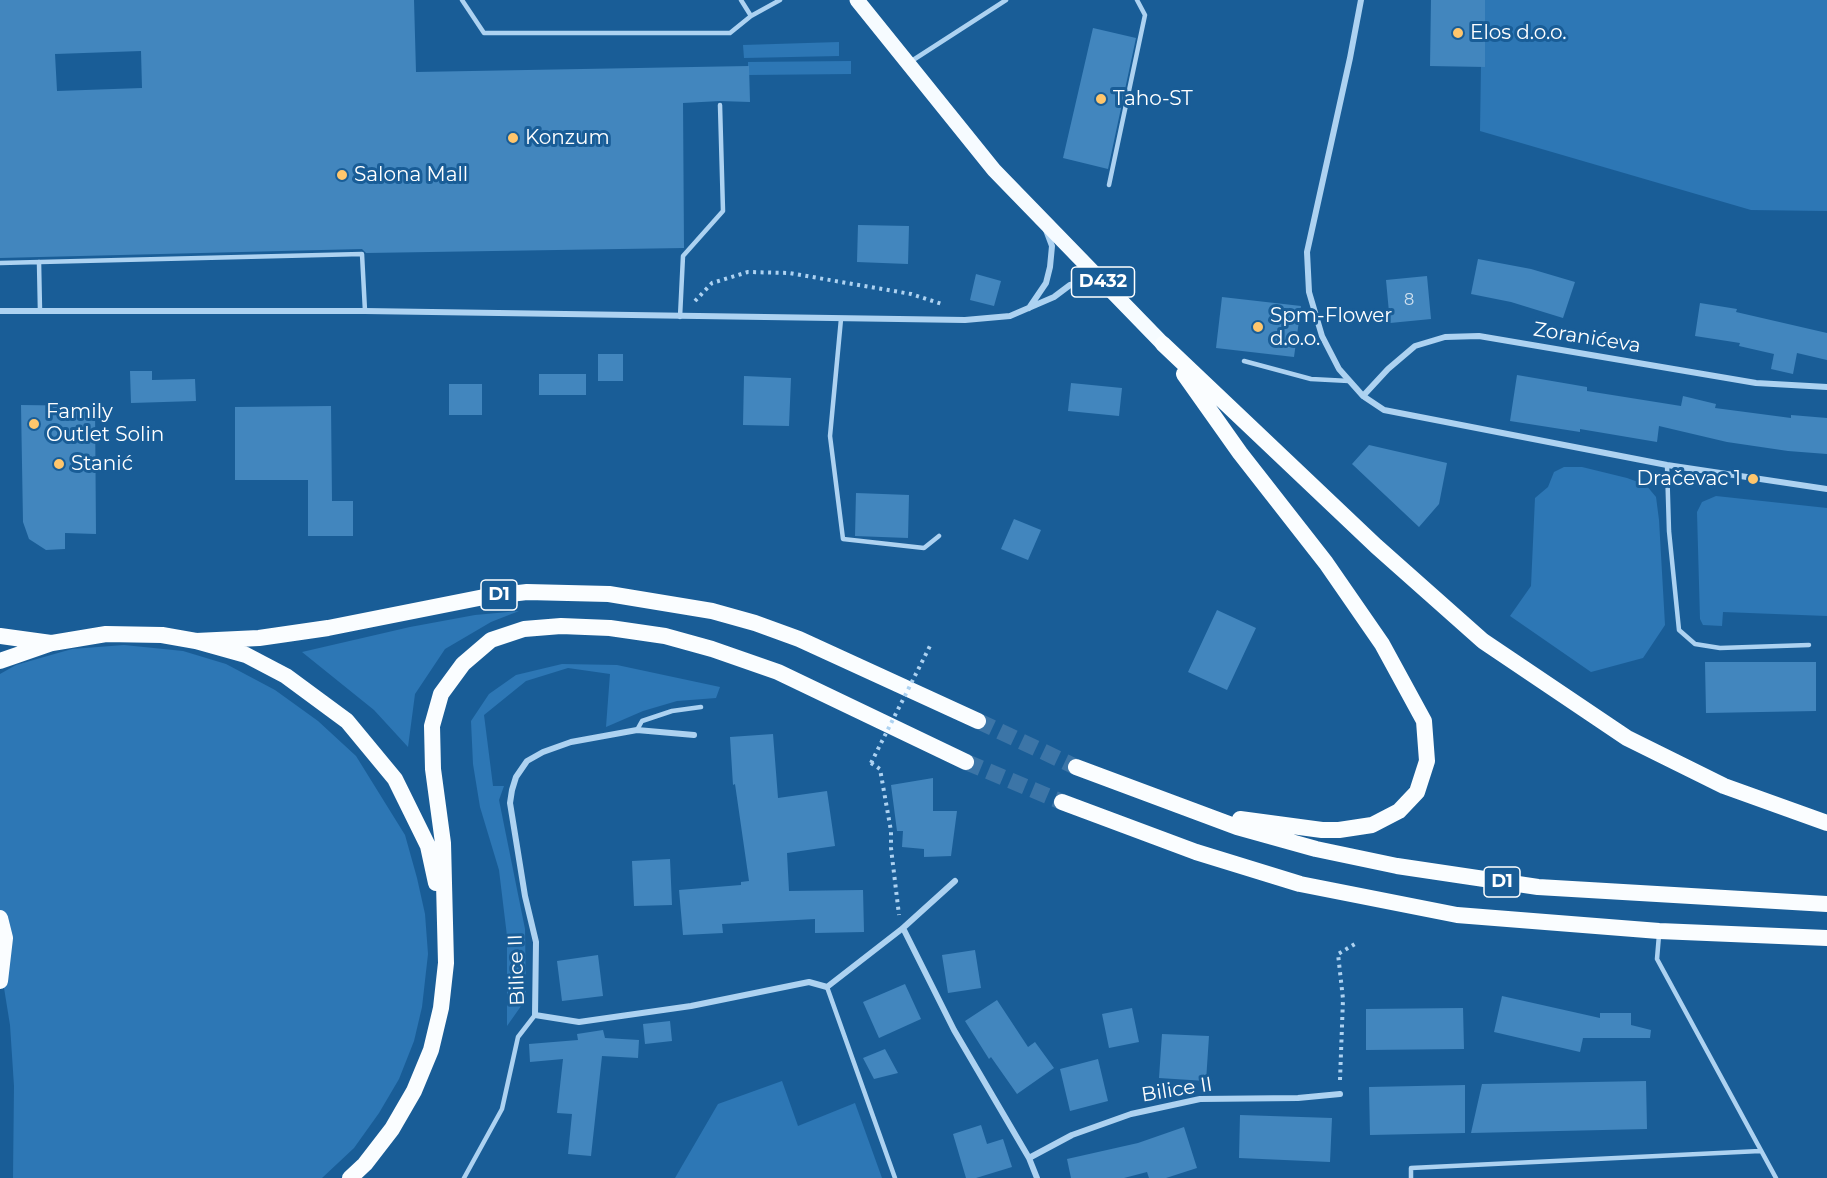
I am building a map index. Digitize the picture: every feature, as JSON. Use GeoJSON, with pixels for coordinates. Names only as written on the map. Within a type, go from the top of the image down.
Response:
{"type":"FeatureCollection","features":[{"type":"Feature","properties":{"kind":"highway"},"geometry":{"type":"LineString","coordinates":[[1163,344],[1240,453],[1326,563],[1382,644],[1424,721],[1427,761],[1416,792],[1399,811],[1372,825],[1322,830],[1199,813]]}},
{"type":"Feature","properties":{"kind":"highway"},"geometry":{"type":"LineString","coordinates":[[1163,344],[1376,546],[1483,641],[1627,738],[1724,786],[1827,823]]}},
{"type":"Feature","properties":{"kind":"highway","name":"D1"},"geometry":{"type":"LineString","coordinates":[[0,661],[52,643],[106,634],[162,635],[196,641],[259,638],[328,628],[484,597],[526,592],[609,594],[712,611],[755,623],[799,639],[978,721]]}},
{"type":"Feature","properties":{"kind":"highway","name":"D1"},"geometry":{"type":"LineString","coordinates":[[350,1178],[365,1164],[392,1129],[414,1091],[431,1050],[441,1008],[446,963],[443,843],[433,770],[432,726],[441,694],[463,664],[491,640],[524,629],[561,626],[610,628],[665,636],[712,649],[778,672],[966,762]]}},
{"type":"Feature","properties":{"kind":"highway"},"geometry":{"type":"LineString","coordinates":[[0,636],[52,643]]}},
{"type":"Feature","properties":{"kind":"highway"},"geometry":{"type":"LineString","coordinates":[[196,641],[246,655],[281,673],[346,721],[395,779],[428,846],[444,919]]}},
{"type":"Feature","properties":{"kind":"highway","name":"D1"},"geometry":{"type":"LineString","coordinates":[[1076,767],[1237,827],[1316,849],[1396,866],[1468,878],[1538,886],[1827,904]]}},
{"type":"Feature","properties":{"kind":"highway","name":"D1"},"geometry":{"type":"LineString","coordinates":[[1062,801],[1196,852],[1300,884],[1457,915],[1659,931],[1827,938]]}},
{"type":"Feature","properties":{"kind":"highway"},"geometry":{"type":"LineString","coordinates":[[0,918],[5,938],[0,981]]}},
{"type":"Feature","properties":{"kind":"main road","name":"D432"},"geometry":{"type":"LineString","coordinates":[[857,0],[994,170],[1163,344]]}},
{"type":"Feature","properties":{"kind":"street"},"geometry":{"type":"LineString","coordinates":[[1361,0],[1307,252],[1309,292],[1322,336],[1340,369],[1363,396],[1384,410],[1667,465],[1827,489]]}},
{"type":"Feature","properties":{"kind":"street"},"geometry":{"type":"LineString","coordinates":[[1028,309],[1046,283],[1050,267],[1052,246],[1043,220]]}},
{"type":"Feature","properties":{"kind":"street"},"geometry":{"type":"LineString","coordinates":[[0,311],[365,311],[965,320],[1010,316],[1054,297],[1070,285],[1088,281],[1105,284]]}},
{"type":"Feature","properties":{"kind":"street","name":"Zoranićeva"},"geometry":{"type":"LineString","coordinates":[[1363,396],[1388,369],[1415,346],[1445,337],[1479,336],[1756,382],[1827,387]]}},
{"type":"Feature","properties":{"kind":"street","name":"Bilice II"},"geometry":{"type":"LineString","coordinates":[[694,735],[637,730],[571,742],[527,760],[516,777],[510,803],[523,885],[536,942],[535,1015],[579,1022],[691,1006],[809,982],[826,987]]}},
{"type":"Feature","properties":{"kind":"street"},"geometry":{"type":"LineString","coordinates":[[826,987],[903,927],[955,881]]}},
{"type":"Feature","properties":{"kind":"street"},"geometry":{"type":"LineString","coordinates":[[903,927],[954,1030],[1029,1158],[1037,1178]]}},
{"type":"Feature","properties":{"kind":"street","name":"Bilice II"},"geometry":{"type":"LineString","coordinates":[[1029,1158],[1072,1136],[1131,1114],[1200,1100],[1298,1098],[1340,1094]]}},
{"type":"Feature","properties":{"kind":"lane"},"geometry":{"type":"LineString","coordinates":[[462,0],[484,33],[730,33],[752,16],[780,0]]}},
{"type":"Feature","properties":{"kind":"lane"},"geometry":{"type":"LineString","coordinates":[[741,0],[752,16]]}},
{"type":"Feature","properties":{"kind":"lane"},"geometry":{"type":"LineString","coordinates":[[908,64],[1006,0]]}},
{"type":"Feature","properties":{"kind":"lane"},"geometry":{"type":"LineString","coordinates":[[1109,185],[1145,15],[1137,0]]}},
{"type":"Feature","properties":{"kind":"lane"},"geometry":{"type":"LineString","coordinates":[[680,317],[683,256],[723,211],[720,105]]}},
{"type":"Feature","properties":{"kind":"lane"},"geometry":{"type":"LineString","coordinates":[[0,263],[362,254],[365,311]]}},
{"type":"Feature","properties":{"kind":"lane"},"geometry":{"type":"LineString","coordinates":[[39,262],[40,311]]}},
{"type":"Feature","properties":{"kind":"lane"},"geometry":{"type":"LineString","coordinates":[[841,319],[831,436],[843,539],[924,548],[939,536]]}},
{"type":"Feature","properties":{"kind":"lane"},"geometry":{"type":"LineString","coordinates":[[1244,361],[1311,380],[1349,381]]}},
{"type":"Feature","properties":{"kind":"lane"},"geometry":{"type":"LineString","coordinates":[[1667,465],[1669,531],[1679,630],[1695,644],[1720,648],[1809,645]]}},
{"type":"Feature","properties":{"kind":"lane","name":"Bilice II"},"geometry":{"type":"LineString","coordinates":[[637,730],[642,721],[672,711],[701,707]]}},
{"type":"Feature","properties":{"kind":"lane"},"geometry":{"type":"LineString","coordinates":[[1659,931],[1657,959],[1776,1178]]}},
{"type":"Feature","properties":{"kind":"lane"},"geometry":{"type":"LineString","coordinates":[[826,987],[895,1178]]}},
{"type":"Feature","properties":{"kind":"lane"},"geometry":{"type":"LineString","coordinates":[[464,1178],[502,1109],[518,1037],[535,1015]]}},
{"type":"Feature","properties":{"kind":"lane"},"geometry":{"type":"LineString","coordinates":[[1411,1178],[1411,1167],[1760,1150]]}},
{"type":"Feature","properties":{"kind":"path"},"geometry":{"type":"LineString","coordinates":[[680,317],[712,283],[748,272],[789,273],[911,294],[955,309],[965,320]]}},
{"type":"Feature","properties":{"kind":"path"},"geometry":{"type":"LineString","coordinates":[[903,927],[897,910],[891,831],[880,769],[871,763],[931,644]]}},
{"type":"Feature","properties":{"kind":"path"},"geometry":{"type":"LineString","coordinates":[[1340,1094],[1342,999],[1338,954],[1356,944]]}},
{"type":"Feature","properties":{"kind":"shaded area"},"geometry":{"type":"Polygon","coordinates":[[[1482,0],[1827,0],[1827,211],[1751,210],[1480,131],[1482,0]]]}},
{"type":"Feature","properties":{"kind":"shaded area"},"geometry":{"type":"Polygon","coordinates":[[[839,42],[839,56],[744,58],[743,45],[839,42]]]}},
{"type":"Feature","properties":{"kind":"shaded area"},"geometry":{"type":"Polygon","coordinates":[[[851,61],[851,74],[748,75],[748,62],[851,61]]]}},
{"type":"Feature","properties":{"kind":"shaded area"},"geometry":{"type":"Polygon","coordinates":[[[1564,467],[1582,467],[1627,478],[1646,485],[1656,497],[1665,625],[1643,658],[1591,672],[1510,616],[1531,586],[1535,498],[1548,487],[1554,472],[1564,467]]]}},
{"type":"Feature","properties":{"kind":"shaded area"},"geometry":{"type":"Polygon","coordinates":[[[1716,496],[1827,508],[1827,616],[1723,612],[1722,626],[1703,625],[1700,619],[1697,512],[1702,502],[1716,496]]]}},
{"type":"Feature","properties":{"kind":"shaded area"},"geometry":{"type":"Polygon","coordinates":[[[519,611],[491,622],[445,649],[415,694],[408,747],[374,710],[302,652],[410,627],[475,615],[519,611]]]}},
{"type":"Feature","properties":{"kind":"shaded area"},"geometry":{"type":"Polygon","coordinates":[[[124,645],[183,651],[226,664],[275,690],[318,721],[356,756],[405,835],[425,914],[428,954],[422,1007],[414,1041],[399,1079],[379,1113],[354,1148],[322,1178],[13,1178],[14,1086],[10,1025],[0,963],[0,674],[16,665],[72,649],[124,645]]]}},
{"type":"Feature","properties":{"kind":"shaded area"},"geometry":{"type":"Polygon","coordinates":[[[562,664],[617,665],[720,687],[716,698],[677,701],[643,711],[606,727],[610,674],[568,668],[526,681],[484,715],[493,786],[504,786],[499,800],[525,929],[526,999],[507,1026],[507,936],[499,870],[480,807],[473,764],[471,721],[489,694],[516,675],[562,664]]]}},
{"type":"Feature","properties":{"kind":"shaded area"},"geometry":{"type":"Polygon","coordinates":[[[782,1081],[798,1126],[855,1103],[882,1178],[675,1178],[718,1104],[782,1081]]]}},
{"type":"Feature","properties":{"kind":"building","name":"Salona Mall"},"geometry":{"type":"Polygon","coordinates":[[[0,0],[414,0],[416,72],[749,66],[750,102],[683,103],[684,248],[366,253],[362,249],[0,258],[0,0]],[[141,51],[55,54],[57,91],[142,88],[141,51]]]}},
{"type":"Feature","properties":{"kind":"building","name":"Elos d.o.o."},"geometry":{"type":"Polygon","coordinates":[[[1431,0],[1485,0],[1485,67],[1430,66],[1431,0]]]}},
{"type":"Feature","properties":{"kind":"building","name":"Taho-ST"},"geometry":{"type":"Polygon","coordinates":[[[1093,28],[1136,38],[1108,169],[1063,158],[1093,28]]]}},
{"type":"Feature","properties":{"kind":"building"},"geometry":{"type":"Polygon","coordinates":[[[858,225],[909,226],[908,264],[857,262],[858,225]]]}},
{"type":"Feature","properties":{"kind":"building"},"geometry":{"type":"Polygon","coordinates":[[[1478,259],[1531,269],[1575,282],[1563,318],[1511,302],[1471,294],[1478,259]]]}},
{"type":"Feature","properties":{"kind":"building"},"geometry":{"type":"Polygon","coordinates":[[[976,274],[1001,281],[994,306],[970,300],[976,274]]]}},
{"type":"Feature","properties":{"kind":"building"},"geometry":{"type":"Polygon","coordinates":[[[1427,276],[1431,319],[1390,323],[1386,280],[1427,276]]]}},
{"type":"Feature","properties":{"kind":"building","name":"Spm-Flower d.o.o."},"geometry":{"type":"Polygon","coordinates":[[[1222,297],[1301,306],[1294,357],[1216,348],[1222,297]]]}},
{"type":"Feature","properties":{"kind":"building"},"geometry":{"type":"Polygon","coordinates":[[[1700,303],[1737,309],[1736,312],[1827,333],[1827,360],[1797,353],[1793,374],[1771,369],[1774,354],[1739,346],[1740,343],[1695,336],[1700,303]]]}},
{"type":"Feature","properties":{"kind":"building"},"geometry":{"type":"Polygon","coordinates":[[[598,354],[623,354],[623,381],[598,381],[598,354]]]}},
{"type":"Feature","properties":{"kind":"building"},"geometry":{"type":"Polygon","coordinates":[[[130,371],[152,371],[152,380],[195,379],[196,401],[131,403],[130,371]]]}},
{"type":"Feature","properties":{"kind":"building"},"geometry":{"type":"Polygon","coordinates":[[[539,374],[586,374],[586,395],[539,395],[539,374]]]}},
{"type":"Feature","properties":{"kind":"building"},"geometry":{"type":"Polygon","coordinates":[[[1517,375],[1587,387],[1587,391],[1681,406],[1683,396],[1716,404],[1715,408],[1791,418],[1791,415],[1827,418],[1827,454],[1727,442],[1659,426],[1657,442],[1580,429],[1580,432],[1510,421],[1517,375]]]}},
{"type":"Feature","properties":{"kind":"building"},"geometry":{"type":"Polygon","coordinates":[[[744,376],[791,378],[789,426],[743,425],[744,376]]]}},
{"type":"Feature","properties":{"kind":"building"},"geometry":{"type":"Polygon","coordinates":[[[1071,383],[1122,388],[1119,416],[1068,411],[1071,383]]]}},
{"type":"Feature","properties":{"kind":"building"},"geometry":{"type":"Polygon","coordinates":[[[449,384],[482,384],[482,415],[449,415],[449,384]]]}},
{"type":"Feature","properties":{"kind":"building","name":"Stanić"},"geometry":{"type":"Polygon","coordinates":[[[21,405],[95,406],[96,534],[65,533],[65,549],[46,550],[29,539],[23,522],[21,405]]]}},
{"type":"Feature","properties":{"kind":"building"},"geometry":{"type":"Polygon","coordinates":[[[331,406],[332,501],[353,501],[353,536],[308,536],[308,480],[235,480],[235,407],[331,406]]]}},
{"type":"Feature","properties":{"kind":"building"},"geometry":{"type":"Polygon","coordinates":[[[1369,445],[1447,463],[1439,504],[1419,527],[1352,464],[1369,445]]]}},
{"type":"Feature","properties":{"kind":"building"},"geometry":{"type":"Polygon","coordinates":[[[856,493],[909,495],[908,538],[855,536],[856,493]]]}},
{"type":"Feature","properties":{"kind":"building"},"geometry":{"type":"Polygon","coordinates":[[[1014,519],[1041,530],[1028,560],[1001,549],[1014,519]]]}},
{"type":"Feature","properties":{"kind":"building"},"geometry":{"type":"Polygon","coordinates":[[[1217,610],[1256,628],[1227,690],[1188,672],[1217,610]]]}},
{"type":"Feature","properties":{"kind":"building"},"geometry":{"type":"Polygon","coordinates":[[[1705,662],[1816,662],[1816,711],[1706,713],[1705,662]]]}},
{"type":"Feature","properties":{"kind":"building"},"geometry":{"type":"Polygon","coordinates":[[[773,734],[778,798],[827,791],[835,846],[787,853],[789,891],[863,890],[864,932],[815,933],[815,919],[722,924],[723,933],[683,935],[679,890],[741,885],[741,882],[749,881],[735,784],[733,785],[730,737],[773,734]]]}},
{"type":"Feature","properties":{"kind":"building"},"geometry":{"type":"Polygon","coordinates":[[[933,778],[933,811],[957,811],[951,856],[924,857],[924,849],[902,847],[903,831],[897,831],[891,785],[933,778]]]}},
{"type":"Feature","properties":{"kind":"building"},"geometry":{"type":"Polygon","coordinates":[[[670,859],[672,905],[634,906],[632,861],[670,859]]]}},
{"type":"Feature","properties":{"kind":"building"},"geometry":{"type":"Polygon","coordinates":[[[975,950],[981,988],[948,993],[942,955],[975,950]]]}},
{"type":"Feature","properties":{"kind":"building"},"geometry":{"type":"Polygon","coordinates":[[[598,955],[603,996],[562,1001],[557,961],[598,955]]]}},
{"type":"Feature","properties":{"kind":"building"},"geometry":{"type":"Polygon","coordinates":[[[905,984],[921,1019],[879,1038],[863,1002],[905,984]]]}},
{"type":"Feature","properties":{"kind":"building"},"geometry":{"type":"Polygon","coordinates":[[[1502,996],[1600,1018],[1600,1013],[1631,1013],[1631,1025],[1651,1030],[1650,1038],[1583,1038],[1580,1052],[1494,1032],[1502,996]]]}},
{"type":"Feature","properties":{"kind":"building"},"geometry":{"type":"Polygon","coordinates":[[[997,1000],[1028,1047],[1035,1042],[1054,1068],[1017,1094],[991,1057],[989,1059],[965,1021],[997,1000]]]}},
{"type":"Feature","properties":{"kind":"building"},"geometry":{"type":"Polygon","coordinates":[[[1132,1008],[1139,1042],[1109,1048],[1102,1014],[1132,1008]]]}},
{"type":"Feature","properties":{"kind":"building"},"geometry":{"type":"Polygon","coordinates":[[[1463,1008],[1464,1049],[1366,1050],[1366,1009],[1463,1008]]]}},
{"type":"Feature","properties":{"kind":"building"},"geometry":{"type":"Polygon","coordinates":[[[670,1021],[672,1041],[645,1044],[643,1024],[670,1021]]]}},
{"type":"Feature","properties":{"kind":"building"},"geometry":{"type":"Polygon","coordinates":[[[603,1030],[605,1038],[639,1040],[638,1058],[602,1056],[591,1156],[568,1154],[572,1114],[557,1113],[563,1059],[530,1062],[529,1044],[578,1040],[577,1034],[603,1030]]]}},
{"type":"Feature","properties":{"kind":"building"},"geometry":{"type":"Polygon","coordinates":[[[1162,1034],[1209,1036],[1206,1081],[1159,1078],[1162,1034]]]}},
{"type":"Feature","properties":{"kind":"building"},"geometry":{"type":"Polygon","coordinates":[[[885,1049],[898,1073],[874,1079],[863,1058],[885,1049]]]}},
{"type":"Feature","properties":{"kind":"building"},"geometry":{"type":"Polygon","coordinates":[[[1098,1059],[1108,1101],[1070,1111],[1060,1069],[1098,1059]]]}},
{"type":"Feature","properties":{"kind":"building"},"geometry":{"type":"Polygon","coordinates":[[[1646,1081],[1647,1129],[1471,1133],[1482,1084],[1646,1081]]]}},
{"type":"Feature","properties":{"kind":"building"},"geometry":{"type":"Polygon","coordinates":[[[1465,1085],[1465,1133],[1370,1135],[1369,1087],[1465,1085]]]}},
{"type":"Feature","properties":{"kind":"building"},"geometry":{"type":"Polygon","coordinates":[[[1240,1115],[1332,1118],[1330,1162],[1239,1158],[1240,1115]]]}},
{"type":"Feature","properties":{"kind":"building"},"geometry":{"type":"Polygon","coordinates":[[[981,1125],[987,1144],[1003,1139],[1012,1167],[976,1178],[966,1178],[953,1134],[981,1125]]]}},
{"type":"Feature","properties":{"kind":"building"},"geometry":{"type":"Polygon","coordinates":[[[1184,1127],[1197,1168],[1166,1178],[1149,1178],[1147,1172],[1124,1178],[1071,1178],[1067,1159],[1138,1143],[1184,1127]]]}},
{"type":"Feature","properties":{"kind":"tunnel"},"geometry":{"type":"LineString","coordinates":[[978,721],[1076,767]]}},
{"type":"Feature","properties":{"kind":"tunnel"},"geometry":{"type":"LineString","coordinates":[[966,762],[1062,802]]}},
{"type":"Feature","properties":{"kind":"place","name":"Elos d.o.o."},"geometry":{"type":"Point","coordinates":[1458,33]}},
{"type":"Feature","properties":{"kind":"place","name":"Taho-ST"},"geometry":{"type":"Point","coordinates":[1101,99]}},
{"type":"Feature","properties":{"kind":"place","name":"Konzum"},"geometry":{"type":"Point","coordinates":[513,138]}},
{"type":"Feature","properties":{"kind":"place","name":"Salona Mall"},"geometry":{"type":"Point","coordinates":[342,175]}},
{"type":"Feature","properties":{"kind":"place","name":"Spm-Flower d.o.o."},"geometry":{"type":"Point","coordinates":[1258,327]}},
{"type":"Feature","properties":{"kind":"place","name":"Family Outlet Solin"},"geometry":{"type":"Point","coordinates":[34,424]}},
{"type":"Feature","properties":{"kind":"place","name":"Stanić"},"geometry":{"type":"Point","coordinates":[59,464]}},
{"type":"Feature","properties":{"kind":"place","name":"Dračevac 1"},"geometry":{"type":"Point","coordinates":[1753,479]}}]}
